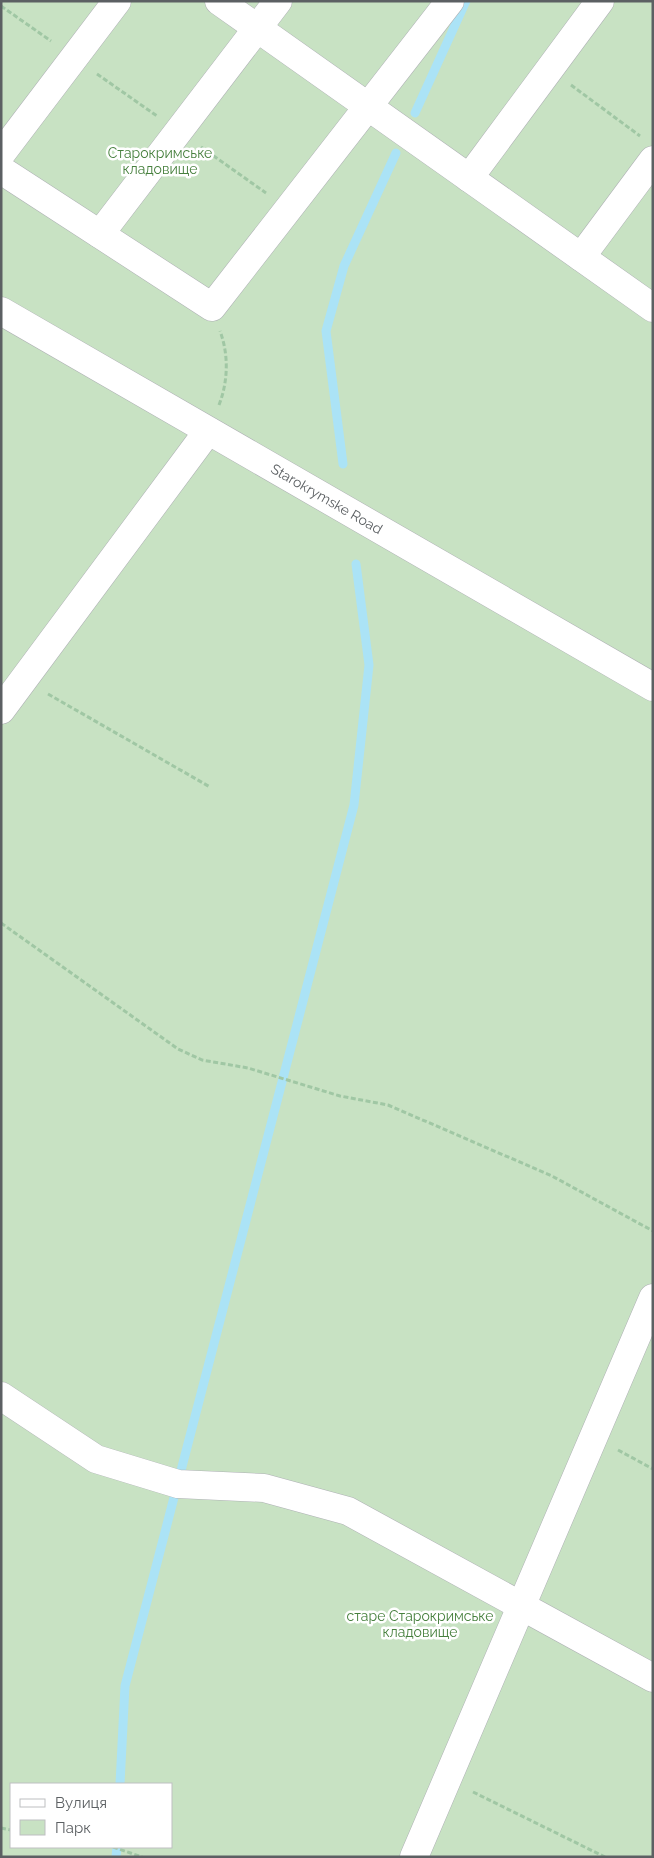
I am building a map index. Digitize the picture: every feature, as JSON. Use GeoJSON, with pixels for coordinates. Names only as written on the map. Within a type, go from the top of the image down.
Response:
{"type":"FeatureCollection","features":[{"type":"Feature","properties":{"kind":"street"},"geometry":{"type":"LineString","coordinates":[[1,154],[117,1]]}},
{"type":"Feature","properties":{"kind":"street"},"geometry":{"type":"LineString","coordinates":[[219,1],[653,308]]}},
{"type":"Feature","properties":{"kind":"street"},"geometry":{"type":"LineString","coordinates":[[100,234],[278,1]]}},
{"type":"Feature","properties":{"kind":"street"},"geometry":{"type":"LineString","coordinates":[[1,170],[212,307],[450,1]]}},
{"type":"Feature","properties":{"kind":"street"},"geometry":{"type":"LineString","coordinates":[[469,178],[600,1]]}},
{"type":"Feature","properties":{"kind":"street"},"geometry":{"type":"LineString","coordinates":[[581,257],[649,150]]}},
{"type":"Feature","properties":{"kind":"street","name":"Starokrymske Road"},"geometry":{"type":"LineString","coordinates":[[1,311],[653,687]]}},
{"type":"Feature","properties":{"kind":"street"},"geometry":{"type":"LineString","coordinates":[[1,710],[208,431]]}},
{"type":"Feature","properties":{"kind":"street"},"geometry":{"type":"LineString","coordinates":[[414,1857],[653,1298]]}},
{"type":"Feature","properties":{"kind":"street"},"geometry":{"type":"LineString","coordinates":[[1,1396],[96,1459],[178,1484],[264,1488],[348,1511],[653,1678]]}},
{"type":"Feature","properties":{"kind":"path"},"geometry":{"type":"LineString","coordinates":[[1,6],[288,209]]}},
{"type":"Feature","properties":{"kind":"path"},"geometry":{"type":"LineString","coordinates":[[549,70],[649,150]]}},
{"type":"Feature","properties":{"kind":"path"},"geometry":{"type":"LineString","coordinates":[[208,431],[224,391],[226,356],[226,348],[212,307]]}},
{"type":"Feature","properties":{"kind":"path"},"geometry":{"type":"LineString","coordinates":[[24,680],[210,787]]}},
{"type":"Feature","properties":{"kind":"path"},"geometry":{"type":"LineString","coordinates":[[1,923],[178,1049],[202,1060],[248,1068],[340,1096],[388,1105],[552,1176],[653,1231]]}},
{"type":"Feature","properties":{"kind":"path"},"geometry":{"type":"LineString","coordinates":[[594,1436],[653,1469]]}},
{"type":"Feature","properties":{"kind":"path"},"geometry":{"type":"LineString","coordinates":[[447,1780],[605,1857]]}},
{"type":"Feature","properties":{"kind":"path"},"geometry":{"type":"LineString","coordinates":[[116,1848],[142,1857]]}},
{"type":"Feature","properties":{"kind":"green space","name":"старе Старокримське кладовище"},"geometry":{"type":"Polygon","coordinates":[[[1,1],[653,1],[653,1857],[1,1857],[1,1]]]}},
{"type":"Feature","properties":{"kind":"waterway"},"geometry":{"type":"LineString","coordinates":[[415,113],[466,1]]}},
{"type":"Feature","properties":{"kind":"waterway"},"geometry":{"type":"LineString","coordinates":[[343,464],[326,331],[344,266],[396,153]]}},
{"type":"Feature","properties":{"kind":"waterway"},"geometry":{"type":"LineString","coordinates":[[120,1783],[125,1686],[354,805],[369,665],[356,564]]}},
{"type":"Feature","properties":{"kind":"waterway"},"geometry":{"type":"LineString","coordinates":[[116,1857],[117,1848]]}},
{"type":"Feature","properties":{"kind":"park label","name":"Старокримське кладовище"},"geometry":{"type":"Point","coordinates":[160,162]}}]}
